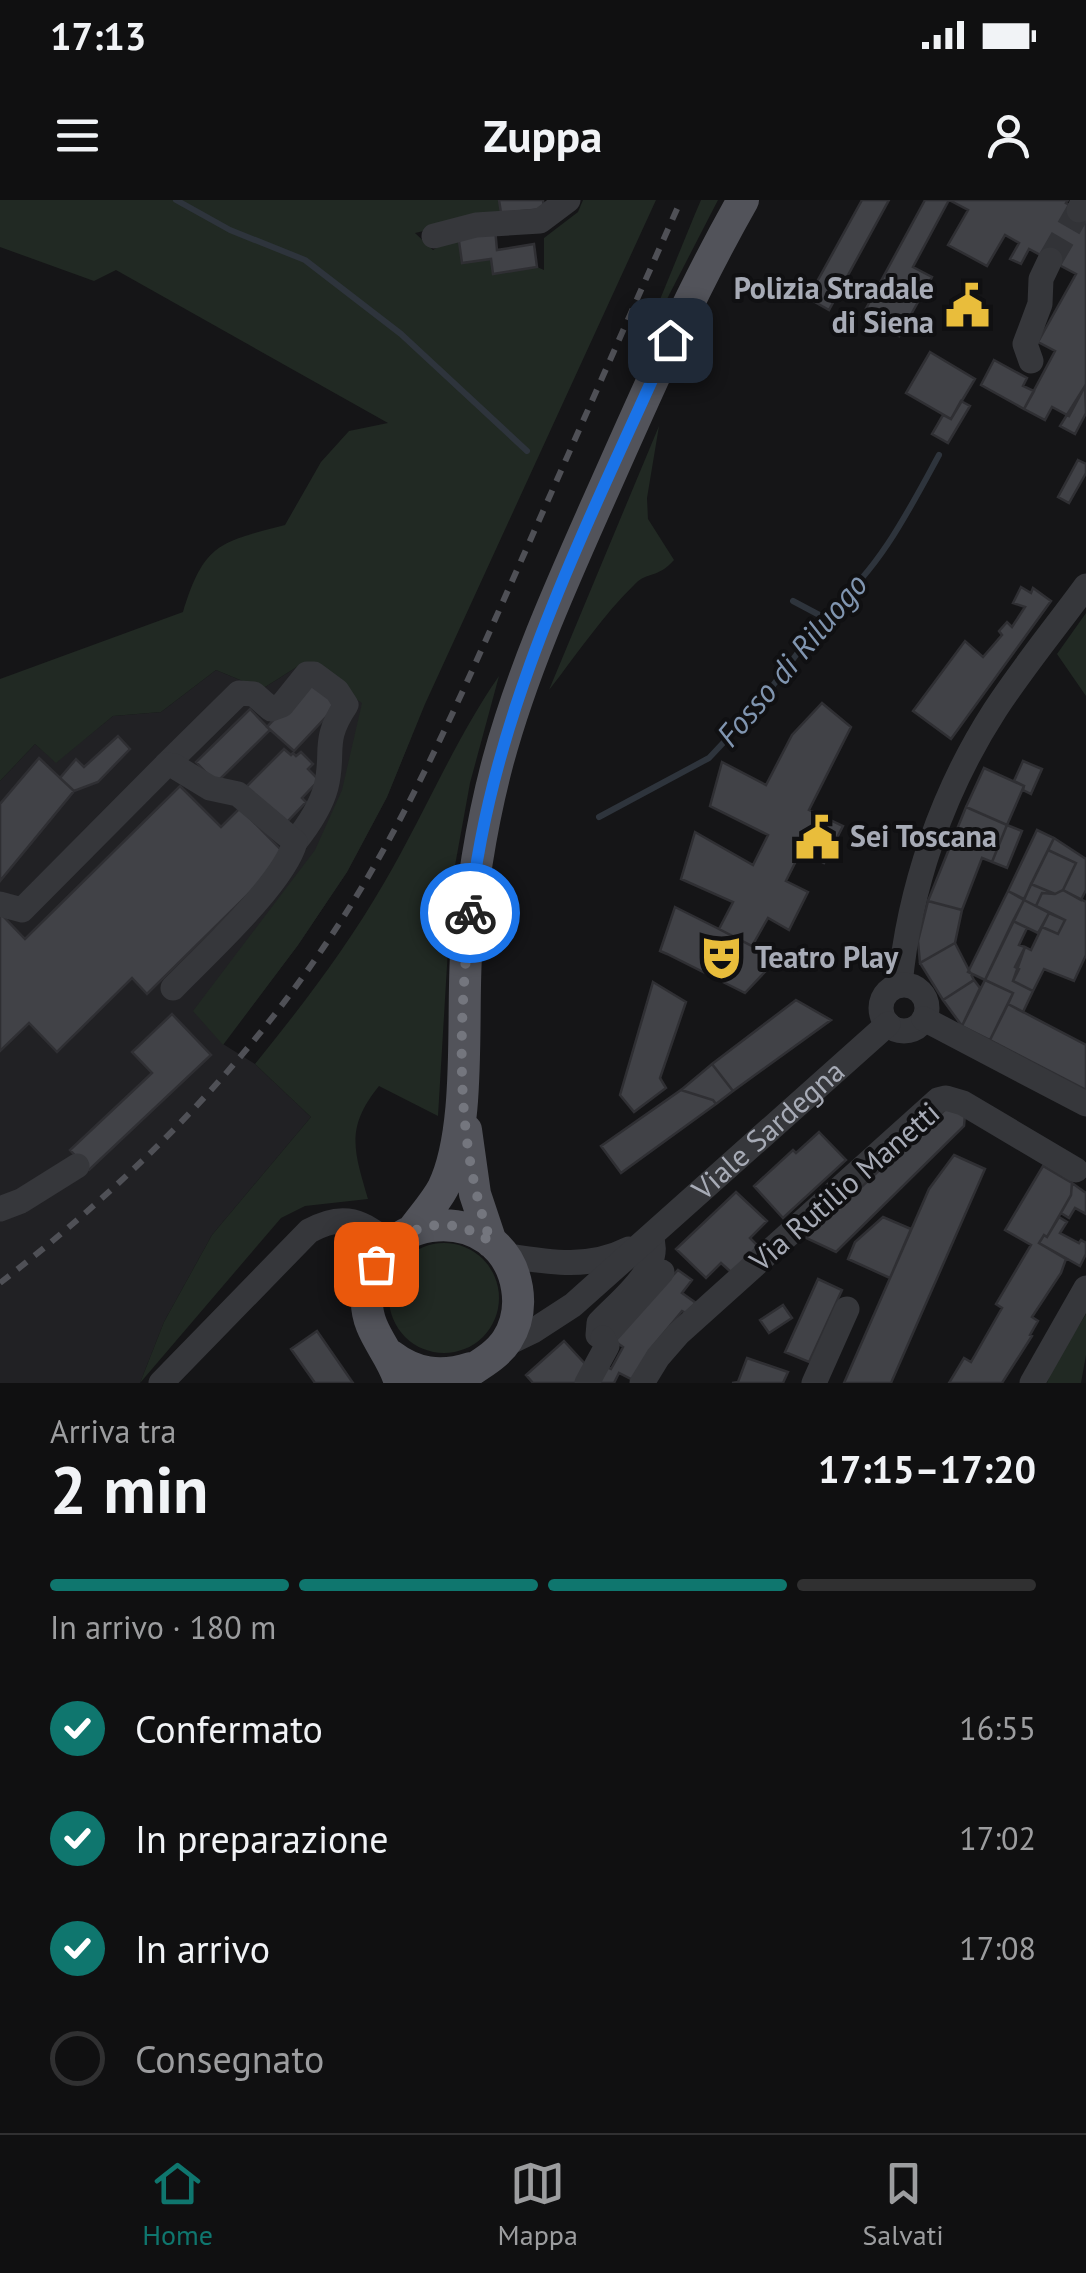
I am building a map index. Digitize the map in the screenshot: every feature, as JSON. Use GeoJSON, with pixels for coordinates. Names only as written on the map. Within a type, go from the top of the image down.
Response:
{"type":"FeatureCollection","features":[{"type":"Feature","properties":{"kind":"main road"},"geometry":{"type":"LineString","coordinates":[[504,1345],[516,1317],[518,1300],[513,1272],[497,1248],[475,1194],[462,1102],[471,902],[488,806],[516,703],[550,613],[670,340],[743,200]]}},
{"type":"Feature","properties":{"kind":"main road"},"geometry":{"type":"LineString","coordinates":[[402,1237],[446,1180],[462,1102]]}},
{"type":"Feature","properties":{"kind":"main road","name":"Viale Sardegna"},"geometry":{"type":"LineString","coordinates":[[497,1248],[474,1231],[432,1225],[402,1237],[376,1264],[366,1299],[375,1335],[395,1369],[462,1376],[504,1345]]}},
{"type":"Feature","properties":{"kind":"street"},"geometry":{"type":"LineString","coordinates":[[434,236],[476,226],[540,221],[568,200]]}},
{"type":"Feature","properties":{"kind":"street"},"geometry":{"type":"LineString","coordinates":[[1030,361],[1025,344],[1040,304],[1041,279],[1050,260]]}},
{"type":"Feature","properties":{"kind":"street"},"geometry":{"type":"LineString","coordinates":[[900,985],[914,896],[930,846],[961,774],[995,710],[1086,586]]}},
{"type":"Feature","properties":{"kind":"street"},"geometry":{"type":"LineString","coordinates":[[0,904],[22,910],[239,693],[254,694],[272,709],[282,705],[308,674],[314,674],[337,692],[346,705],[335,720],[328,744],[326,786],[276,877],[173,988]]}},
{"type":"Feature","properties":{"kind":"street"},"geometry":{"type":"LineString","coordinates":[[166,765],[210,788],[238,794],[295,842]]}},
{"type":"Feature","properties":{"kind":"street"},"geometry":{"type":"LineString","coordinates":[[900,985],[920,991],[927,1004],[924,1019],[908,1030],[888,1024],[881,1004],[888,992],[900,985]]}},
{"type":"Feature","properties":{"kind":"street"},"geometry":{"type":"LineString","coordinates":[[924,1019],[1086,1104]]}},
{"type":"Feature","properties":{"kind":"street","name":"Viale Sardegna"},"geometry":{"type":"LineString","coordinates":[[504,1345],[574,1304],[888,1024]]}},
{"type":"Feature","properties":{"kind":"street","name":"Via Rutilio Manetti"},"geometry":{"type":"LineString","coordinates":[[642,1383],[678,1334],[938,1100],[963,1103],[1076,1170]]}},
{"type":"Feature","properties":{"kind":"street"},"geometry":{"type":"LineString","coordinates":[[0,1209],[21,1201],[78,1166]]}},
{"type":"Feature","properties":{"kind":"street"},"geometry":{"type":"LineString","coordinates":[[161,1383],[309,1231],[332,1220],[365,1224],[402,1237]]}},
{"type":"Feature","properties":{"kind":"street"},"geometry":{"type":"LineString","coordinates":[[588,1383],[607,1346],[596,1332],[599,1323],[644,1274],[655,1250],[651,1237]]}},
{"type":"Feature","properties":{"kind":"street","name":"Viale Sardegna"},"geometry":{"type":"LineString","coordinates":[[497,1248],[580,1263],[612,1256],[651,1237]]}},
{"type":"Feature","properties":{"kind":"street"},"geometry":{"type":"LineString","coordinates":[[604,1338],[662,1272]]}},
{"type":"Feature","properties":{"kind":"street"},"geometry":{"type":"LineString","coordinates":[[1032,1383],[1086,1288]]}},
{"type":"Feature","properties":{"kind":"street"},"geometry":{"type":"LineString","coordinates":[[814,1383],[847,1309]]}},
{"type":"Feature","properties":{"kind":"shaded area"},"geometry":{"type":"Polygon","coordinates":[[[0,200],[499,200],[501,213],[415,233],[433,250],[458,234],[491,259],[493,273],[537,267],[544,270],[544,238],[578,212],[583,200],[656,200],[425,704],[387,797],[347,872],[223,1045],[193,1011],[315,850],[342,790],[362,703],[303,663],[262,689],[216,670],[161,712],[113,716],[56,763],[35,744],[0,781],[0,679],[183,612],[207,559],[230,542],[285,525],[321,462],[349,431],[388,423],[116,270],[94,281],[0,247],[0,200]]]}},
{"type":"Feature","properties":{"kind":"shaded area"},"geometry":{"type":"Polygon","coordinates":[[[701,200],[718,200],[634,363],[695,214],[701,200]]]}},
{"type":"Feature","properties":{"kind":"shaded area"},"geometry":{"type":"Polygon","coordinates":[[[659,426],[647,498],[648,519],[674,560],[663,570],[640,580],[623,596],[549,690],[659,426]]]}},
{"type":"Feature","properties":{"kind":"shaded area"},"geometry":{"type":"Polygon","coordinates":[[[1086,613],[1086,696],[1057,654],[1086,613]]]}},
{"type":"Feature","properties":{"kind":"shaded area"},"geometry":{"type":"Polygon","coordinates":[[[303,663],[412,735],[387,797],[347,872],[223,1044],[255,1064],[311,1117],[212,1235],[164,1322],[140,1383],[0,1383],[0,781],[35,744],[56,762],[113,716],[161,712],[216,670],[262,689],[303,663]]]}},
{"type":"Feature","properties":{"kind":"shaded area"},"geometry":{"type":"Polygon","coordinates":[[[499,676],[470,783],[452,882],[438,1116],[379,1086],[357,1128],[356,1153],[368,1199],[305,1206],[281,1218],[140,1383],[164,1322],[212,1235],[311,1117],[255,1064],[370,907],[499,676]]]}},
{"type":"Feature","properties":{"kind":"shaded area"},"geometry":{"type":"Polygon","coordinates":[[[444,1243],[465,1247],[483,1259],[495,1277],[499,1298],[495,1319],[483,1337],[465,1349],[444,1353],[423,1349],[405,1337],[393,1319],[389,1298],[393,1277],[405,1259],[423,1247],[444,1243]]]}},
{"type":"Feature","properties":{"kind":"shaded area"},"geometry":{"type":"Polygon","coordinates":[[[1086,1314],[1081,1383],[1047,1383],[1053,1367],[1086,1314]]]}},
{"type":"Feature","properties":{"kind":"building"},"geometry":{"type":"Polygon","coordinates":[[[499,200],[543,200],[544,209],[501,213],[499,200]]]}},
{"type":"Feature","properties":{"kind":"building"},"geometry":{"type":"Polygon","coordinates":[[[862,200],[889,200],[829,310],[808,298],[862,200]]]}},
{"type":"Feature","properties":{"kind":"building"},"geometry":{"type":"Polygon","coordinates":[[[925,200],[949,200],[913,267],[932,277],[899,336],[862,316],[925,200]]]}},
{"type":"Feature","properties":{"kind":"building"},"geometry":{"type":"Polygon","coordinates":[[[949,200],[1068,200],[1066,203],[1086,214],[1086,384],[1069,416],[1052,407],[1045,420],[1024,409],[1055,351],[1038,342],[1076,274],[1029,249],[1021,264],[1010,259],[1019,243],[1005,235],[987,266],[948,245],[968,210],[949,200]]]}},
{"type":"Feature","properties":{"kind":"building"},"geometry":{"type":"Polygon","coordinates":[[[495,228],[497,250],[534,244],[537,267],[493,274],[491,259],[462,263],[458,234],[495,228]]]}},
{"type":"Feature","properties":{"kind":"building"},"geometry":{"type":"Polygon","coordinates":[[[930,352],[975,379],[951,419],[906,393],[930,352]]]}},
{"type":"Feature","properties":{"kind":"building"},"geometry":{"type":"Polygon","coordinates":[[[994,360],[1027,378],[1023,386],[1034,391],[1024,409],[981,385],[994,360]]]}},
{"type":"Feature","properties":{"kind":"building"},"geometry":{"type":"Polygon","coordinates":[[[1085,386],[1086,413],[1075,434],[1060,426],[1085,386]]]}},
{"type":"Feature","properties":{"kind":"building"},"geometry":{"type":"Polygon","coordinates":[[[961,401],[970,406],[948,443],[932,434],[943,415],[951,419],[961,401]]]}},
{"type":"Feature","properties":{"kind":"building"},"geometry":{"type":"Polygon","coordinates":[[[1078,460],[1086,464],[1086,473],[1069,503],[1058,497],[1078,460]]]}},
{"type":"Feature","properties":{"kind":"building"},"geometry":{"type":"Polygon","coordinates":[[[1021,587],[1031,593],[1033,588],[1051,601],[951,739],[913,711],[965,641],[983,657],[1002,635],[999,631],[1007,622],[1012,627],[1025,607],[1013,603],[1021,587]]]}},
{"type":"Feature","properties":{"kind":"building"},"geometry":{"type":"Polygon","coordinates":[[[312,678],[339,703],[294,751],[267,727],[312,678]]]}},
{"type":"Feature","properties":{"kind":"building"},"geometry":{"type":"Polygon","coordinates":[[[822,703],[851,727],[809,810],[843,826],[824,863],[801,851],[786,881],[808,892],[789,930],[768,918],[752,946],[719,929],[733,902],[681,879],[695,832],[753,865],[768,835],[710,806],[722,762],[766,785],[792,735],[822,703]]]}},
{"type":"Feature","properties":{"kind":"building"},"geometry":{"type":"Polygon","coordinates":[[[250,709],[270,730],[216,783],[196,762],[250,709]]]}},
{"type":"Feature","properties":{"kind":"building"},"geometry":{"type":"Polygon","coordinates":[[[118,736],[130,749],[98,782],[74,791],[60,778],[76,759],[84,767],[118,736]]]}},
{"type":"Feature","properties":{"kind":"building"},"geometry":{"type":"Polygon","coordinates":[[[284,749],[296,756],[301,752],[313,764],[308,769],[319,780],[302,798],[306,802],[285,824],[246,787],[284,749]]]}},
{"type":"Feature","properties":{"kind":"building"},"geometry":{"type":"Polygon","coordinates":[[[39,758],[74,791],[0,881],[0,804],[39,758]]]}},
{"type":"Feature","properties":{"kind":"building"},"geometry":{"type":"Polygon","coordinates":[[[1023,761],[1042,769],[1031,794],[1014,781],[1023,761]]]}},
{"type":"Feature","properties":{"kind":"building"},"geometry":{"type":"Polygon","coordinates":[[[984,768],[1024,786],[1007,825],[966,807],[984,768]]]}},
{"type":"Feature","properties":{"kind":"building"},"geometry":{"type":"Polygon","coordinates":[[[180,786],[221,827],[240,808],[287,856],[147,994],[132,978],[57,1052],[29,1023],[0,1051],[0,913],[25,939],[180,786]]]}},
{"type":"Feature","properties":{"kind":"building"},"geometry":{"type":"Polygon","coordinates":[[[966,807],[1007,825],[992,862],[982,858],[962,910],[928,901],[966,807]]]}},
{"type":"Feature","properties":{"kind":"building"},"geometry":{"type":"Polygon","coordinates":[[[1007,825],[1022,831],[1007,868],[992,862],[1007,825]]]}},
{"type":"Feature","properties":{"kind":"building"},"geometry":{"type":"Polygon","coordinates":[[[1037,830],[1054,838],[1024,899],[1008,891],[1037,830]]]}},
{"type":"Feature","properties":{"kind":"building"},"geometry":{"type":"Polygon","coordinates":[[[1054,838],[1086,859],[1086,890],[1081,900],[1063,890],[1076,863],[1048,850],[1054,838]]]}},
{"type":"Feature","properties":{"kind":"building"},"geometry":{"type":"Polygon","coordinates":[[[1048,850],[1076,863],[1063,890],[1055,894],[1031,884],[1048,850]]]}},
{"type":"Feature","properties":{"kind":"building"},"geometry":{"type":"Polygon","coordinates":[[[1031,884],[1055,894],[1042,893],[1036,906],[1024,900],[1031,884]]]}},
{"type":"Feature","properties":{"kind":"building"},"geometry":{"type":"Polygon","coordinates":[[[1063,890],[1086,902],[1086,955],[1074,981],[1044,969],[1033,991],[1013,981],[1019,969],[1015,967],[1025,947],[1031,950],[1042,927],[1058,934],[1065,920],[1036,906],[1042,893],[1063,890]]]}},
{"type":"Feature","properties":{"kind":"building"},"geometry":{"type":"Polygon","coordinates":[[[1008,891],[1024,900],[985,980],[968,972],[1008,891]]]}},
{"type":"Feature","properties":{"kind":"building"},"geometry":{"type":"Polygon","coordinates":[[[1024,900],[1049,913],[1038,933],[1013,921],[1024,900]]]}},
{"type":"Feature","properties":{"kind":"building"},"geometry":{"type":"Polygon","coordinates":[[[928,901],[962,910],[955,943],[920,963],[918,941],[928,901]]]}},
{"type":"Feature","properties":{"kind":"building"},"geometry":{"type":"Polygon","coordinates":[[[675,907],[777,959],[745,993],[660,951],[675,907]]]}},
{"type":"Feature","properties":{"kind":"building"},"geometry":{"type":"Polygon","coordinates":[[[1049,913],[1065,920],[1058,934],[1042,927],[1049,913]]]}},
{"type":"Feature","properties":{"kind":"building"},"geometry":{"type":"Polygon","coordinates":[[[1013,921],[1027,928],[1019,945],[1025,947],[1013,981],[1033,991],[1023,1012],[1008,1004],[1013,993],[985,980],[1013,921]]]}},
{"type":"Feature","properties":{"kind":"building"},"geometry":{"type":"Polygon","coordinates":[[[955,943],[974,980],[943,1000],[920,963],[955,943]]]}},
{"type":"Feature","properties":{"kind":"building"},"geometry":{"type":"Polygon","coordinates":[[[974,980],[980,988],[962,1026],[943,1000],[974,980]]]}},
{"type":"Feature","properties":{"kind":"building"},"geometry":{"type":"Polygon","coordinates":[[[985,980],[1013,993],[990,1040],[962,1026],[985,980]]]}},
{"type":"Feature","properties":{"kind":"building"},"geometry":{"type":"Polygon","coordinates":[[[653,982],[686,1002],[660,1078],[666,1088],[634,1112],[620,1095],[653,982]]]}},
{"type":"Feature","properties":{"kind":"building"},"geometry":{"type":"Polygon","coordinates":[[[796,1000],[831,1020],[733,1091],[712,1064],[796,1000]]]}},
{"type":"Feature","properties":{"kind":"building"},"geometry":{"type":"Polygon","coordinates":[[[1008,1004],[1086,1045],[1086,1090],[990,1040],[1008,1004]]]}},
{"type":"Feature","properties":{"kind":"building"},"geometry":{"type":"Polygon","coordinates":[[[172,1014],[211,1055],[89,1170],[70,1150],[152,1073],[132,1052],[172,1014]]]}},
{"type":"Feature","properties":{"kind":"building"},"geometry":{"type":"Polygon","coordinates":[[[712,1064],[733,1091],[716,1104],[681,1090],[712,1064]]]}},
{"type":"Feature","properties":{"kind":"building"},"geometry":{"type":"Polygon","coordinates":[[[681,1090],[716,1104],[621,1173],[601,1146],[681,1090]]]}},
{"type":"Feature","properties":{"kind":"building"},"geometry":{"type":"Polygon","coordinates":[[[951,1104],[965,1115],[964,1126],[836,1252],[806,1238],[951,1104]]]}},
{"type":"Feature","properties":{"kind":"building"},"geometry":{"type":"Polygon","coordinates":[[[819,1132],[846,1160],[783,1218],[754,1186],[819,1132]]]}},
{"type":"Feature","properties":{"kind":"building"},"geometry":{"type":"Polygon","coordinates":[[[954,1155],[985,1169],[891,1383],[844,1383],[929,1189],[954,1155]]]}},
{"type":"Feature","properties":{"kind":"building"},"geometry":{"type":"Polygon","coordinates":[[[1043,1166],[1072,1183],[1071,1195],[1047,1237],[1044,1235],[1039,1243],[1066,1259],[1061,1273],[1032,1317],[1038,1321],[1032,1336],[1002,1383],[949,1383],[964,1358],[971,1362],[1002,1308],[996,1304],[1031,1245],[1005,1230],[1043,1166]]]}},
{"type":"Feature","properties":{"kind":"building"},"geometry":{"type":"Polygon","coordinates":[[[1072,1183],[1086,1193],[1086,1214],[1075,1208],[1069,1218],[1061,1213],[1071,1195],[1072,1183]]]}},
{"type":"Feature","properties":{"kind":"building"},"geometry":{"type":"Polygon","coordinates":[[[736,1192],[767,1221],[750,1238],[758,1246],[732,1273],[721,1263],[706,1278],[676,1249],[736,1192]]]}},
{"type":"Feature","properties":{"kind":"building"},"geometry":{"type":"Polygon","coordinates":[[[883,1217],[911,1229],[890,1278],[848,1259],[855,1242],[883,1217]]]}},
{"type":"Feature","properties":{"kind":"building"},"geometry":{"type":"Polygon","coordinates":[[[1059,1217],[1067,1222],[1060,1233],[1086,1243],[1080,1266],[1039,1243],[1059,1217]]]}},
{"type":"Feature","properties":{"kind":"building"},"geometry":{"type":"Polygon","coordinates":[[[678,1270],[692,1280],[682,1293],[696,1303],[686,1313],[682,1311],[650,1350],[633,1380],[619,1373],[614,1383],[592,1383],[602,1365],[611,1369],[623,1347],[612,1339],[678,1270]]]}},
{"type":"Feature","properties":{"kind":"building"},"geometry":{"type":"Polygon","coordinates":[[[818,1279],[842,1290],[809,1362],[785,1352],[818,1279]]]}},
{"type":"Feature","properties":{"kind":"building"},"geometry":{"type":"Polygon","coordinates":[[[783,1305],[792,1318],[769,1333],[760,1320],[783,1305]]]}},
{"type":"Feature","properties":{"kind":"building"},"geometry":{"type":"Polygon","coordinates":[[[317,1331],[353,1383],[315,1383],[291,1349],[317,1331]]]}},
{"type":"Feature","properties":{"kind":"building"},"geometry":{"type":"Polygon","coordinates":[[[564,1341],[588,1367],[577,1383],[533,1383],[526,1375],[564,1341]]]}},
{"type":"Feature","properties":{"kind":"building"},"geometry":{"type":"Polygon","coordinates":[[[747,1358],[788,1372],[783,1383],[732,1383],[738,1382],[747,1358]]]}},
{"type":"Feature","properties":{"kind":"waterway"},"geometry":{"type":"LineString","coordinates":[[176,200],[230,230],[305,260],[401,334],[527,451]]}},
{"type":"Feature","properties":{"kind":"waterway","name":"Fosso di Riluogo"},"geometry":{"type":"LineString","coordinates":[[599,817],[709,758],[755,709],[832,608],[879,557],[939,455]]}},
{"type":"Feature","properties":{"kind":"waterway"},"geometry":{"type":"LineString","coordinates":[[793,601],[825,618]]}},
{"type":"Feature","properties":{"kind":"tunnel"},"geometry":{"type":"LineString","coordinates":[[1050,260],[1079,210]]}},
{"type":"Feature","properties":{"kind":"railway"},"geometry":{"type":"LineString","coordinates":[[0,1283],[133,1169],[215,1086],[289,996],[351,905],[403,814],[449,721],[681,200]]}},
{"type":"Feature","properties":{"kind":"way so far"},"geometry":{"type":"LineString","coordinates":[[376,1264],[403,1235],[432,1225],[464,1227],[491,1242],[475,1194],[462,1102],[470,913]]}},
{"type":"Feature","properties":{"kind":"place","name":"Polizia Stradale di Siena"},"geometry":{"type":"Point","coordinates":[967,306]}},
{"type":"Feature","properties":{"kind":"place","name":"Sei Toscana"},"geometry":{"type":"Point","coordinates":[817,837]}},
{"type":"Feature","properties":{"kind":"place","name":"Teatro Play"},"geometry":{"type":"Point","coordinates":[722,958]}},
{"type":"Feature","properties":{"kind":"route"},"geometry":{"type":"LineString","coordinates":[[470,913],[488,806],[516,703],[550,613],[670,340]]}}]}
